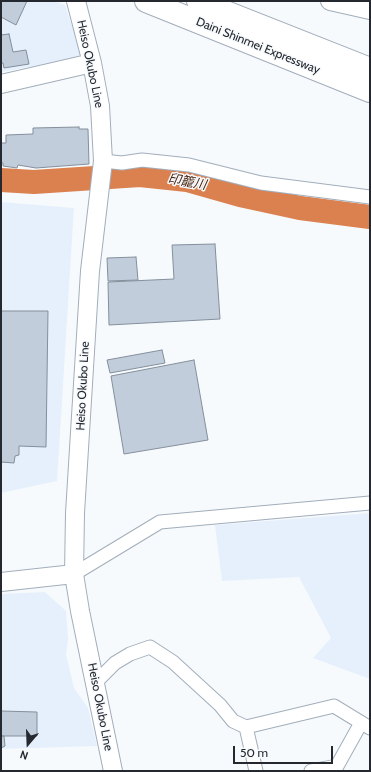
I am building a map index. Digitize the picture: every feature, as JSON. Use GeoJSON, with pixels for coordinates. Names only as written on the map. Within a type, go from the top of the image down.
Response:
{"type":"FeatureCollection","features":[{"type":"Feature","properties":{"kind":"highway","name":"Daini Shinmei Expressway"},"geometry":{"type":"LineString","coordinates":[[146,1],[370,91]]}},
{"type":"Feature","properties":{"kind":"highway","name":"Daini Shinmei Expressway"},"geometry":{"type":"LineString","coordinates":[[198,1],[370,68]]}},
{"type":"Feature","properties":{"kind":"main road","name":"Heiso Okubo Line"},"geometry":{"type":"LineString","coordinates":[[76,1],[92,63],[100,106],[103,164],[90,271],[75,513],[74,574],[112,771]]}},
{"type":"Feature","properties":{"kind":"main road"},"geometry":{"type":"LineString","coordinates":[[330,1],[370,10]]}},
{"type":"Feature","properties":{"kind":"main road"},"geometry":{"type":"LineString","coordinates":[[1,84],[92,63]]}},
{"type":"Feature","properties":{"kind":"main road"},"geometry":{"type":"LineString","coordinates":[[1,582],[74,574]]}},
{"type":"Feature","properties":{"kind":"street"},"geometry":{"type":"LineString","coordinates":[[103,164],[142,160],[189,165],[261,183],[370,197]]}},
{"type":"Feature","properties":{"kind":"street"},"geometry":{"type":"LineString","coordinates":[[74,574],[160,522],[370,503]]}},
{"type":"Feature","properties":{"kind":"street"},"geometry":{"type":"LineString","coordinates":[[95,683],[115,663],[130,654],[150,647],[173,662],[220,705],[233,721],[246,727],[334,706],[366,725],[337,766],[312,771]]}},
{"type":"Feature","properties":{"kind":"street"},"geometry":{"type":"LineString","coordinates":[[246,727],[256,771]]}},
{"type":"Feature","properties":{"kind":"shaded area"},"geometry":{"type":"Polygon","coordinates":[[[1,1],[53,1],[65,5],[81,52],[79,58],[1,72],[1,1]]]}},
{"type":"Feature","properties":{"kind":"shaded area"},"geometry":{"type":"Polygon","coordinates":[[[1,202],[74,208],[57,481],[1,493],[1,202]]]}},
{"type":"Feature","properties":{"kind":"shaded area"},"geometry":{"type":"Polygon","coordinates":[[[370,513],[370,679],[313,658],[331,638],[299,577],[222,581],[215,525],[370,513]]]}},
{"type":"Feature","properties":{"kind":"shaded area"},"geometry":{"type":"Polygon","coordinates":[[[45,592],[66,611],[68,639],[66,654],[74,688],[88,708],[97,746],[1,749],[1,594],[45,592]]]}},
{"type":"Feature","properties":{"kind":"building"},"geometry":{"type":"Polygon","coordinates":[[[1,1],[27,1],[16,25],[1,17],[1,1]]]}},
{"type":"Feature","properties":{"kind":"building"},"geometry":{"type":"Polygon","coordinates":[[[9,34],[13,52],[26,50],[29,64],[4,68],[3,63],[1,63],[1,35],[9,34]]]}},
{"type":"Feature","properties":{"kind":"building"},"geometry":{"type":"Polygon","coordinates":[[[79,127],[79,129],[88,129],[89,164],[36,168],[18,165],[17,168],[3,166],[3,163],[1,163],[1,143],[6,143],[6,135],[33,134],[33,128],[79,127]]]}},
{"type":"Feature","properties":{"kind":"building"},"geometry":{"type":"Polygon","coordinates":[[[215,244],[220,319],[109,325],[108,282],[174,279],[172,245],[215,244]]]}},
{"type":"Feature","properties":{"kind":"building"},"geometry":{"type":"Polygon","coordinates":[[[136,257],[138,280],[108,281],[107,258],[136,257]]]}},
{"type":"Feature","properties":{"kind":"building"},"geometry":{"type":"Polygon","coordinates":[[[1,311],[48,311],[46,447],[19,446],[19,455],[15,456],[14,463],[1,462],[1,311]]]}},
{"type":"Feature","properties":{"kind":"building"},"geometry":{"type":"Polygon","coordinates":[[[162,350],[165,363],[110,373],[107,360],[162,350]]]}},
{"type":"Feature","properties":{"kind":"building"},"geometry":{"type":"Polygon","coordinates":[[[194,360],[208,440],[124,454],[111,376],[194,360]]]}},
{"type":"Feature","properties":{"kind":"building"},"geometry":{"type":"Polygon","coordinates":[[[1,711],[37,712],[37,736],[1,736],[1,711]]]}},
{"type":"Feature","properties":{"kind":"building"},"geometry":{"type":"Polygon","coordinates":[[[1,736],[4,736],[5,746],[1,748],[1,736]]]}},
{"type":"Feature","properties":{"kind":"waterway","name":"印籠川"},"geometry":{"type":"LineString","coordinates":[[1,180],[34,182],[140,175],[187,180],[240,195],[300,208],[370,217]]}}]}
